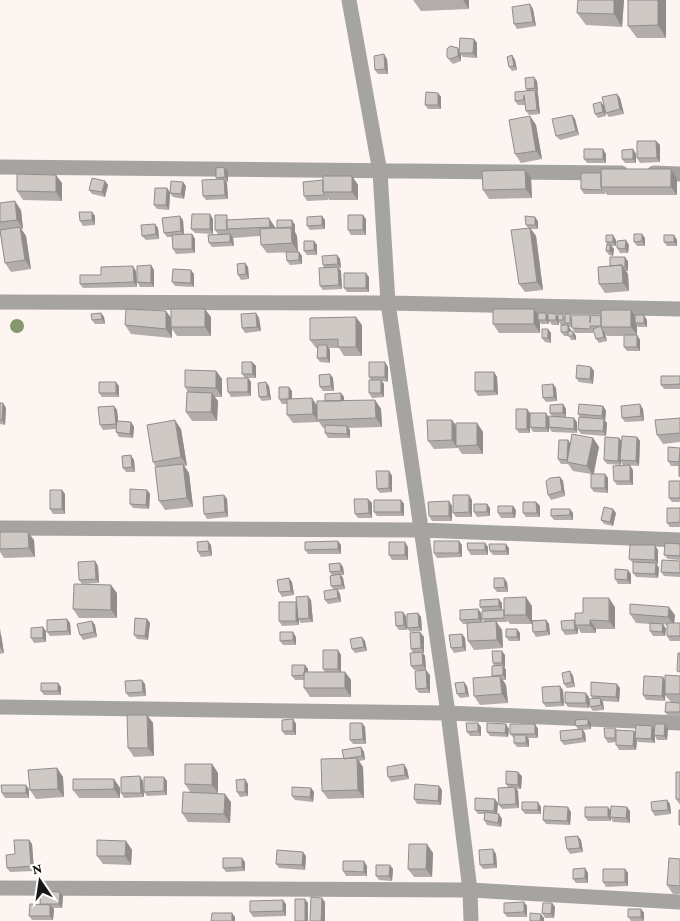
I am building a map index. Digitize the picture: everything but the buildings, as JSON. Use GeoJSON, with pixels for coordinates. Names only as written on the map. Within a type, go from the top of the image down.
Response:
{"type":"FeatureCollection","features":[{"type":"Feature","properties":{"kind":"street"},"geometry":{"type":"LineString","coordinates":[[349,0],[380,172],[388,304],[448,713],[470,890],[471,921]]}},
{"type":"Feature","properties":{"kind":"street"},"geometry":{"type":"LineString","coordinates":[[0,167],[680,174]]}},
{"type":"Feature","properties":{"kind":"street"},"geometry":{"type":"LineString","coordinates":[[0,302],[388,304],[680,309]]}},
{"type":"Feature","properties":{"kind":"street"},"geometry":{"type":"LineString","coordinates":[[0,528],[421,530],[680,540]]}},
{"type":"Feature","properties":{"kind":"street"},"geometry":{"type":"LineString","coordinates":[[0,707],[448,713],[680,723]]}},
{"type":"Feature","properties":{"kind":"street"},"geometry":{"type":"LineString","coordinates":[[0,888],[470,890],[680,902]]}}]}
